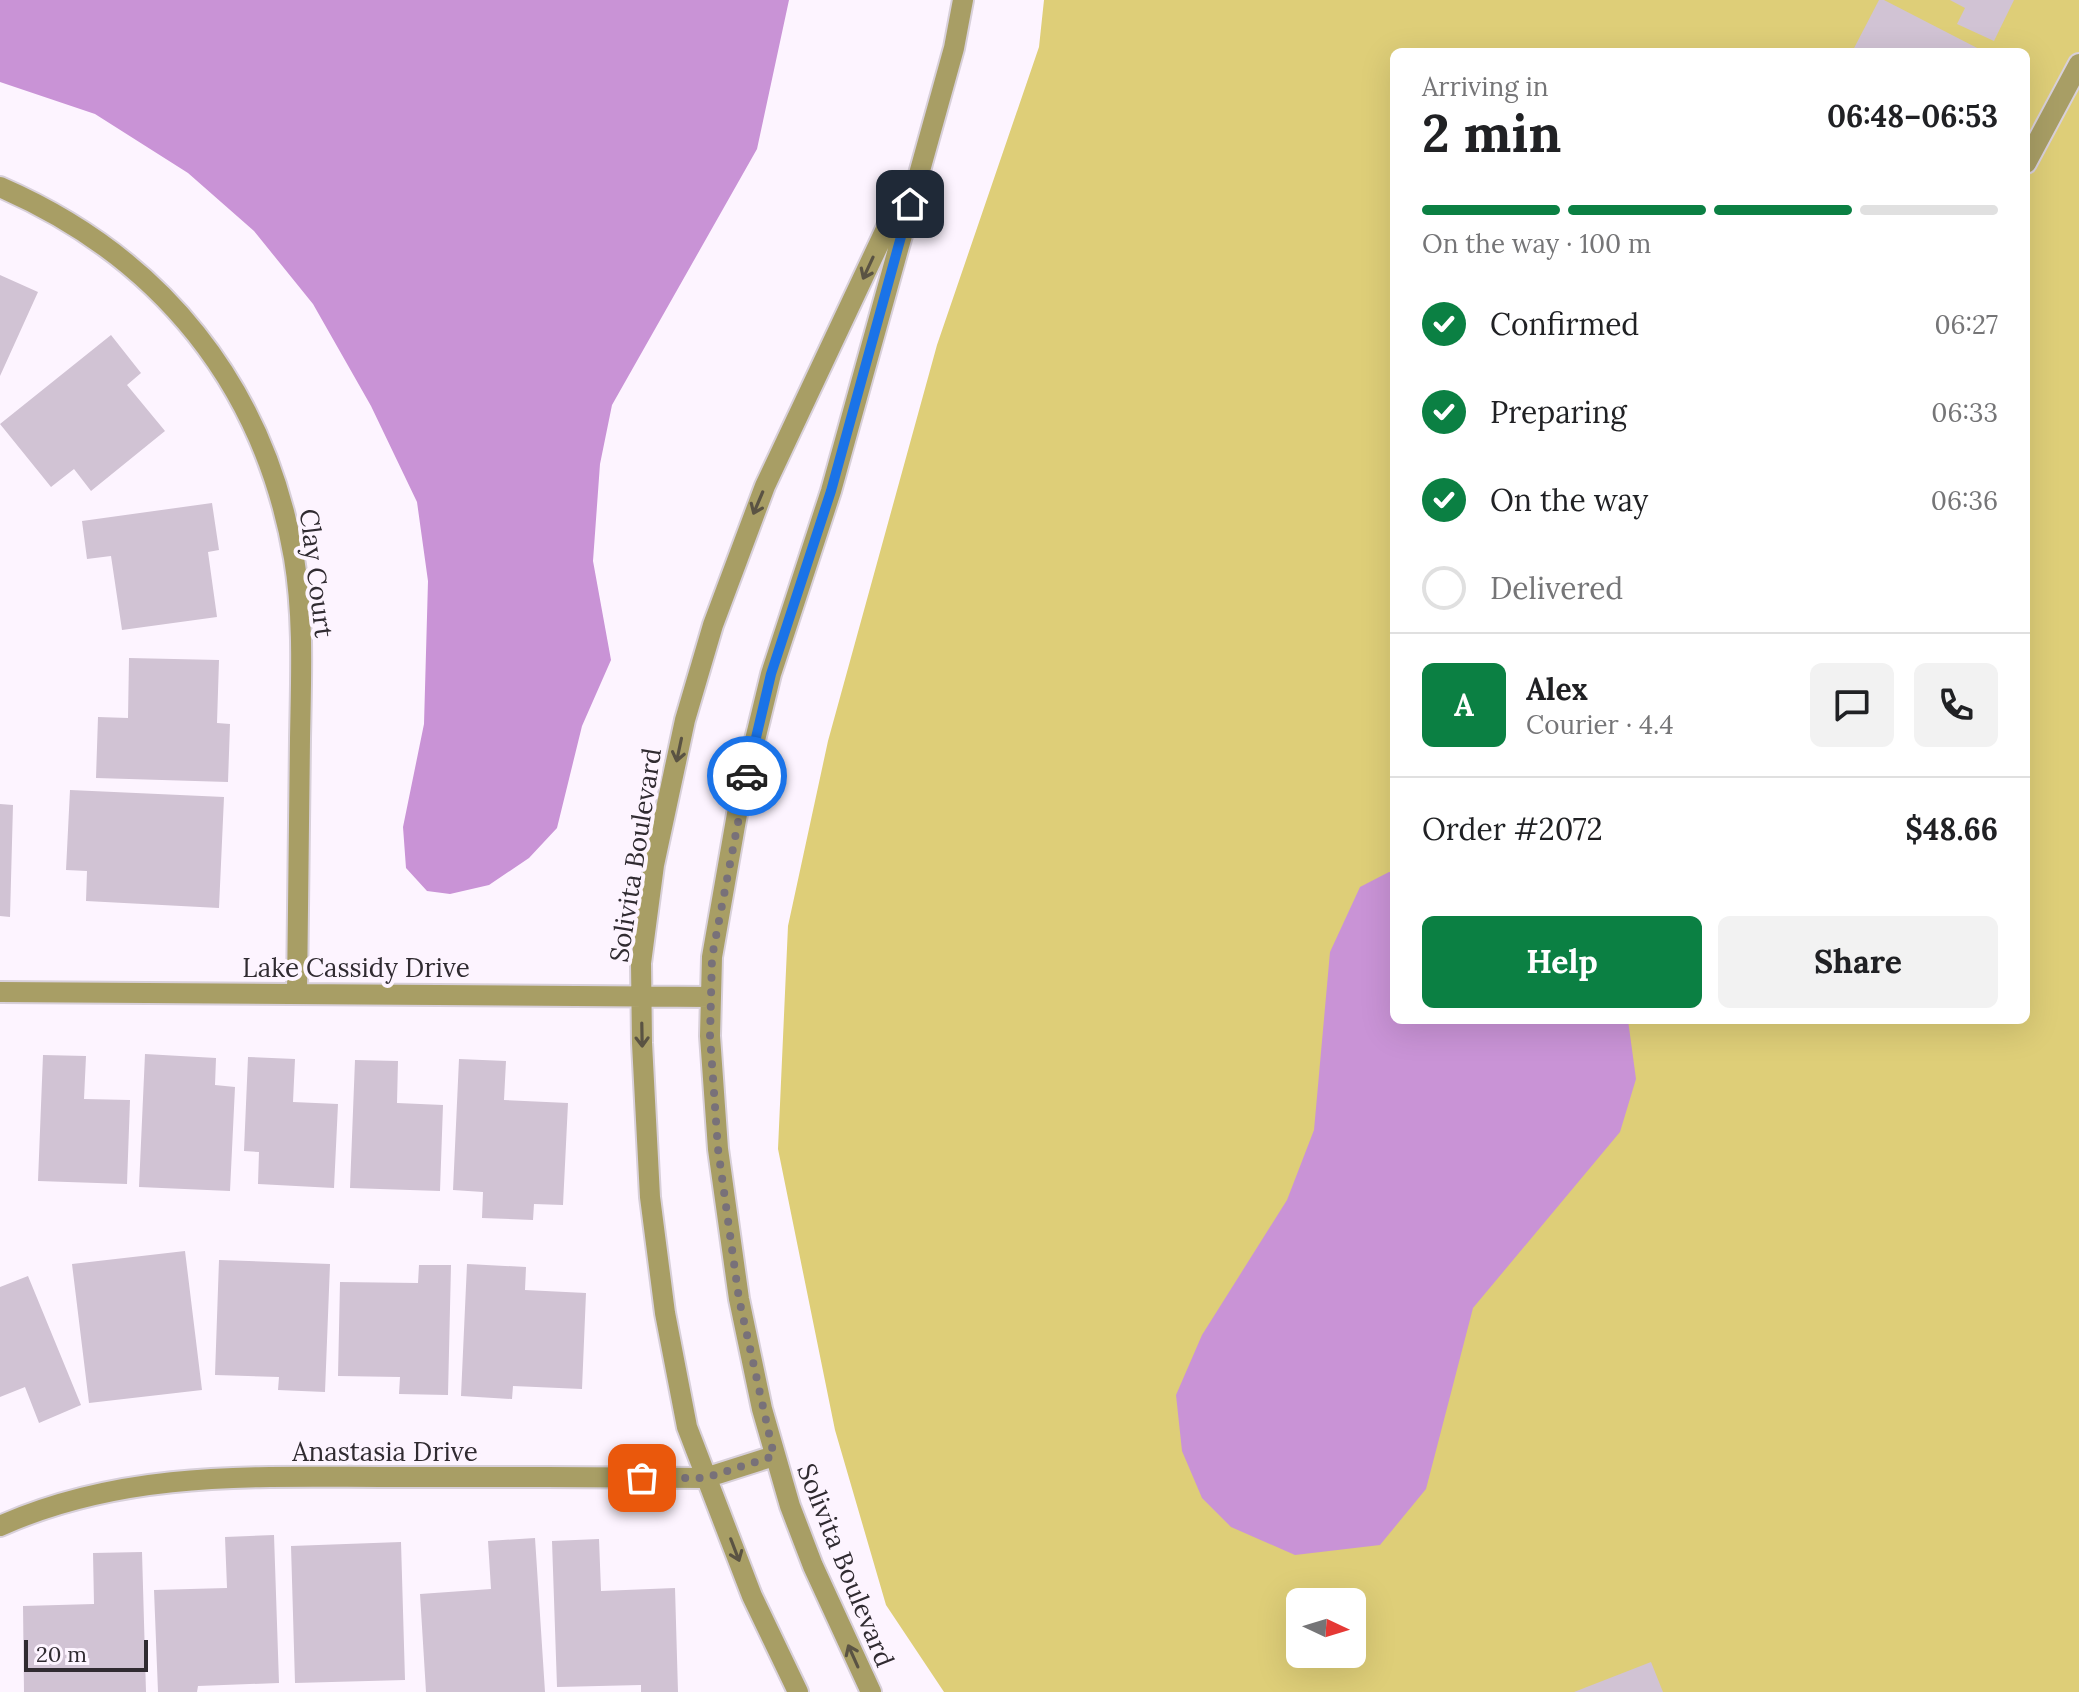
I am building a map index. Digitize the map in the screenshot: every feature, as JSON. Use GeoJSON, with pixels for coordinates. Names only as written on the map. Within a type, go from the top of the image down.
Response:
{"type":"FeatureCollection","features":[{"type":"Feature","properties":{"kind":"street","name":"Solivita Boulevard"},"geometry":{"type":"LineString","coordinates":[[871,1692],[813,1566],[774,1456],[739,1299],[720,1164],[710,1036],[712,957],[737,814],[771,674],[831,491],[954,48],[963,0]]}},
{"type":"Feature","properties":{"kind":"street"},"geometry":{"type":"LineString","coordinates":[[2030,156],[2079,64]]}},
{"type":"Feature","properties":{"kind":"street","name":"Solivita Boulevard"},"geometry":{"type":"LineString","coordinates":[[798,1692],[752,1596],[687,1427],[663,1298],[650,1197],[641,963],[654,865],[685,720],[713,625],[765,486],[925,146]]}},
{"type":"Feature","properties":{"kind":"street","name":"Clay Court"},"geometry":{"type":"LineString","coordinates":[[0,187],[83,229],[154,284],[206,347],[236,395],[262,447],[283,508],[294,561],[301,631],[297,993]]}},
{"type":"Feature","properties":{"kind":"street","name":"Lake Cassidy Drive"},"geometry":{"type":"LineString","coordinates":[[0,992],[711,997]]}},
{"type":"Feature","properties":{"kind":"street","name":"Anastasia Drive"},"geometry":{"type":"LineString","coordinates":[[0,1526],[53,1505],[98,1492],[193,1479],[705,1478],[774,1456]]}},
{"type":"Feature","properties":{"kind":"shaded area"},"geometry":{"type":"Polygon","coordinates":[[[0,0],[789,0],[757,149],[612,405],[600,464],[593,561],[611,660],[582,726],[557,828],[529,858],[489,885],[450,894],[427,891],[406,868],[403,827],[424,724],[428,581],[417,502],[371,406],[313,304],[254,231],[188,173],[95,114],[0,82],[0,0]]]}},
{"type":"Feature","properties":{"kind":"shaded area"},"geometry":{"type":"Polygon","coordinates":[[[1044,0],[2079,0],[2079,1692],[944,1692],[886,1605],[835,1430],[778,1149],[788,926],[828,741],[937,345],[1039,47],[1044,0]]]}},
{"type":"Feature","properties":{"kind":"shaded area"},"geometry":{"type":"Polygon","coordinates":[[[1390,872],[1390,1024],[1629,1024],[1636,1079],[1620,1132],[1473,1308],[1426,1489],[1380,1545],[1295,1555],[1231,1527],[1202,1498],[1182,1451],[1176,1395],[1202,1335],[1287,1200],[1314,1130],[1330,952],[1360,887],[1390,872]]]}},
{"type":"Feature","properties":{"kind":"building"},"geometry":{"type":"Polygon","coordinates":[[[1879,0],[1884,0],[1977,48],[1854,48],[1879,0]]]}},
{"type":"Feature","properties":{"kind":"building"},"geometry":{"type":"Polygon","coordinates":[[[1950,0],[2014,0],[1994,41],[1957,24],[1965,8],[1950,0]]]}},
{"type":"Feature","properties":{"kind":"building"},"geometry":{"type":"Polygon","coordinates":[[[0,275],[38,292],[0,376],[0,275]]]}},
{"type":"Feature","properties":{"kind":"building"},"geometry":{"type":"Polygon","coordinates":[[[111,335],[141,373],[127,385],[165,431],[91,491],[74,469],[51,487],[0,424],[111,335]]]}},
{"type":"Feature","properties":{"kind":"building"},"geometry":{"type":"Polygon","coordinates":[[[212,503],[219,550],[208,552],[217,617],[122,630],[111,556],[87,559],[82,521],[212,503]]]}},
{"type":"Feature","properties":{"kind":"building"},"geometry":{"type":"Polygon","coordinates":[[[129,658],[219,660],[217,723],[230,724],[228,782],[96,778],[98,717],[128,718],[129,658]]]}},
{"type":"Feature","properties":{"kind":"building"},"geometry":{"type":"Polygon","coordinates":[[[70,790],[224,797],[219,908],[86,901],[87,871],[66,870],[70,790]]]}},
{"type":"Feature","properties":{"kind":"building"},"geometry":{"type":"Polygon","coordinates":[[[0,804],[13,805],[10,917],[0,916],[0,804]]]}},
{"type":"Feature","properties":{"kind":"building"},"geometry":{"type":"Polygon","coordinates":[[[145,1054],[216,1058],[215,1085],[235,1087],[230,1191],[139,1187],[145,1054]]]}},
{"type":"Feature","properties":{"kind":"building"},"geometry":{"type":"Polygon","coordinates":[[[43,1055],[86,1056],[84,1099],[130,1100],[127,1184],[38,1181],[43,1055]]]}},
{"type":"Feature","properties":{"kind":"building"},"geometry":{"type":"Polygon","coordinates":[[[248,1057],[295,1059],[293,1102],[338,1104],[334,1188],[258,1184],[259,1152],[244,1151],[248,1057]]]}},
{"type":"Feature","properties":{"kind":"building"},"geometry":{"type":"Polygon","coordinates":[[[459,1059],[506,1061],[504,1100],[568,1103],[563,1205],[534,1204],[533,1220],[482,1218],[483,1192],[453,1190],[459,1059]]]}},
{"type":"Feature","properties":{"kind":"building"},"geometry":{"type":"Polygon","coordinates":[[[355,1060],[398,1061],[397,1103],[443,1105],[440,1191],[350,1188],[355,1060]]]}},
{"type":"Feature","properties":{"kind":"building"},"geometry":{"type":"Polygon","coordinates":[[[185,1251],[202,1390],[89,1403],[72,1264],[185,1251]]]}},
{"type":"Feature","properties":{"kind":"building"},"geometry":{"type":"Polygon","coordinates":[[[219,1260],[330,1264],[325,1392],[278,1390],[279,1377],[215,1375],[219,1260]]]}},
{"type":"Feature","properties":{"kind":"building"},"geometry":{"type":"Polygon","coordinates":[[[467,1264],[526,1267],[525,1290],[586,1293],[582,1389],[513,1386],[512,1399],[461,1396],[467,1264]]]}},
{"type":"Feature","properties":{"kind":"building"},"geometry":{"type":"Polygon","coordinates":[[[419,1265],[451,1265],[448,1395],[399,1394],[400,1377],[338,1376],[340,1282],[418,1283],[419,1265]]]}},
{"type":"Feature","properties":{"kind":"building"},"geometry":{"type":"Polygon","coordinates":[[[28,1276],[81,1405],[39,1423],[25,1387],[0,1397],[0,1287],[28,1276]]]}},
{"type":"Feature","properties":{"kind":"building"},"geometry":{"type":"Polygon","coordinates":[[[274,1535],[279,1683],[198,1686],[197,1692],[158,1692],[154,1590],[227,1588],[225,1537],[274,1535]]]}},
{"type":"Feature","properties":{"kind":"building"},"geometry":{"type":"Polygon","coordinates":[[[535,1538],[545,1692],[426,1692],[420,1594],[491,1589],[488,1541],[535,1538]]]}},
{"type":"Feature","properties":{"kind":"building"},"geometry":{"type":"Polygon","coordinates":[[[599,1539],[601,1591],[675,1588],[678,1692],[641,1692],[641,1685],[557,1687],[552,1541],[599,1539]]]}},
{"type":"Feature","properties":{"kind":"building"},"geometry":{"type":"Polygon","coordinates":[[[401,1542],[405,1680],[295,1683],[291,1546],[401,1542]]]}},
{"type":"Feature","properties":{"kind":"building"},"geometry":{"type":"Polygon","coordinates":[[[142,1552],[146,1692],[24,1692],[23,1606],[94,1604],[93,1553],[142,1552]]]}},
{"type":"Feature","properties":{"kind":"building"},"geometry":{"type":"Polygon","coordinates":[[[1651,1662],[1663,1692],[1574,1692],[1651,1662]]]}},
{"type":"Feature","properties":{"kind":"way so far"},"geometry":{"type":"LineString","coordinates":[[642,1478],[705,1478],[774,1456],[739,1299],[718,1149],[710,1036],[712,957],[737,814],[747,776]]}},
{"type":"Feature","properties":{"kind":"route"},"geometry":{"type":"LineString","coordinates":[[747,776],[771,674],[831,491],[910,204]]}}]}
